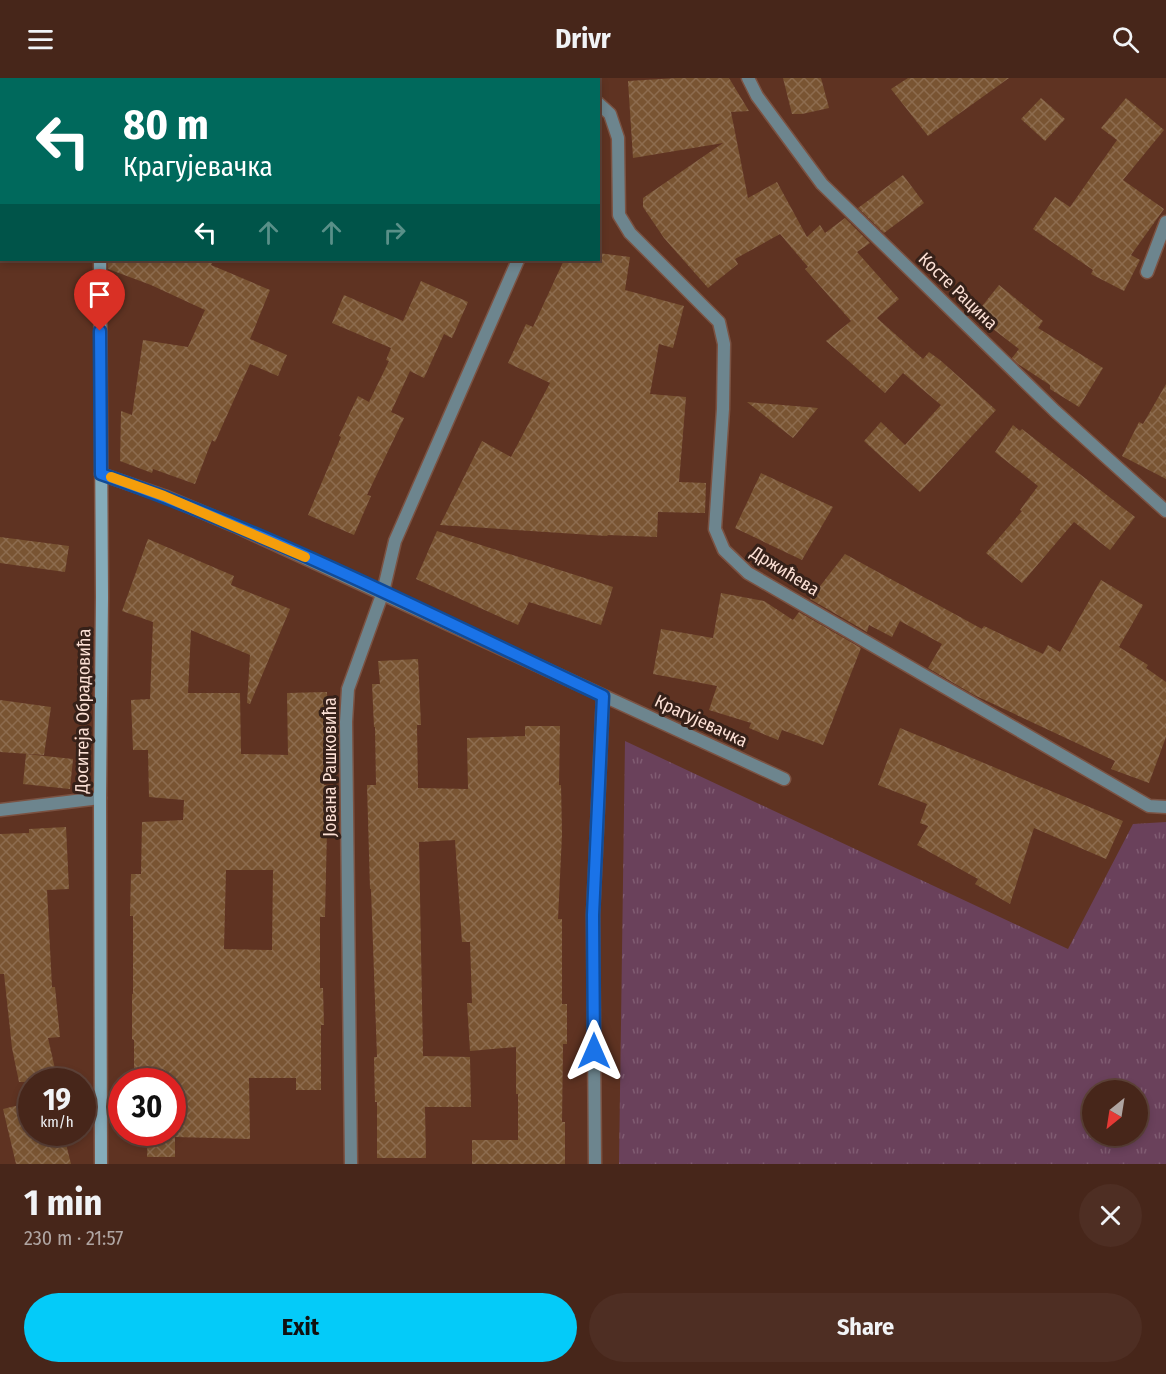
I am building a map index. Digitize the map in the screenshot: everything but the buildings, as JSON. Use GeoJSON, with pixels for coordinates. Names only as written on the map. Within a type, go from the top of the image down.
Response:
{"type":"FeatureCollection","features":[{"type":"Feature","properties":{"kind":"street","name":"Косте Рацина"},"geometry":{"type":"LineString","coordinates":[[748,78],[757,96],[822,184],[1055,411],[1166,511]]}},
{"type":"Feature","properties":{"kind":"street","name":"Држићева"},"geometry":{"type":"LineString","coordinates":[[600,105],[610,114],[618,138],[619,215],[630,233],[719,322],[724,344],[723,409],[715,529],[724,550],[748,573],[1149,806],[1166,807]]}},
{"type":"Feature","properties":{"kind":"street"},"geometry":{"type":"LineString","coordinates":[[1147,272],[1166,222]]}},
{"type":"Feature","properties":{"kind":"street","name":"Доситеја Обрадовића"},"geometry":{"type":"LineString","coordinates":[[100,261],[102,597],[100,1164]]}},
{"type":"Feature","properties":{"kind":"street","name":"Јована Рашковића"},"geometry":{"type":"LineString","coordinates":[[351,1164],[346,722],[348,689],[383,592],[395,541],[518,261]]}},
{"type":"Feature","properties":{"kind":"street","name":"Крагујевачка"},"geometry":{"type":"LineString","coordinates":[[101,474],[164,496],[383,592],[784,779]]}},
{"type":"Feature","properties":{"kind":"street"},"geometry":{"type":"LineString","coordinates":[[595,1164],[593,915],[603,696]]}},
{"type":"Feature","properties":{"kind":"street"},"geometry":{"type":"LineString","coordinates":[[0,810],[100,798]]}},
{"type":"Feature","properties":{"kind":"green space"},"geometry":{"type":"Polygon","coordinates":[[[625,741],[1068,949],[1133,824],[1166,822],[1166,1164],[619,1164],[625,741]]]}},
{"type":"Feature","properties":{"kind":"slow traffic"},"geometry":{"type":"LineString","coordinates":[[111,477],[164,496],[305,557]]}},
{"type":"Feature","properties":{"kind":"route"},"geometry":{"type":"LineString","coordinates":[[100,331],[101,474],[164,496],[235,526],[383,592],[603,696],[593,915],[594,1051]]}}]}
